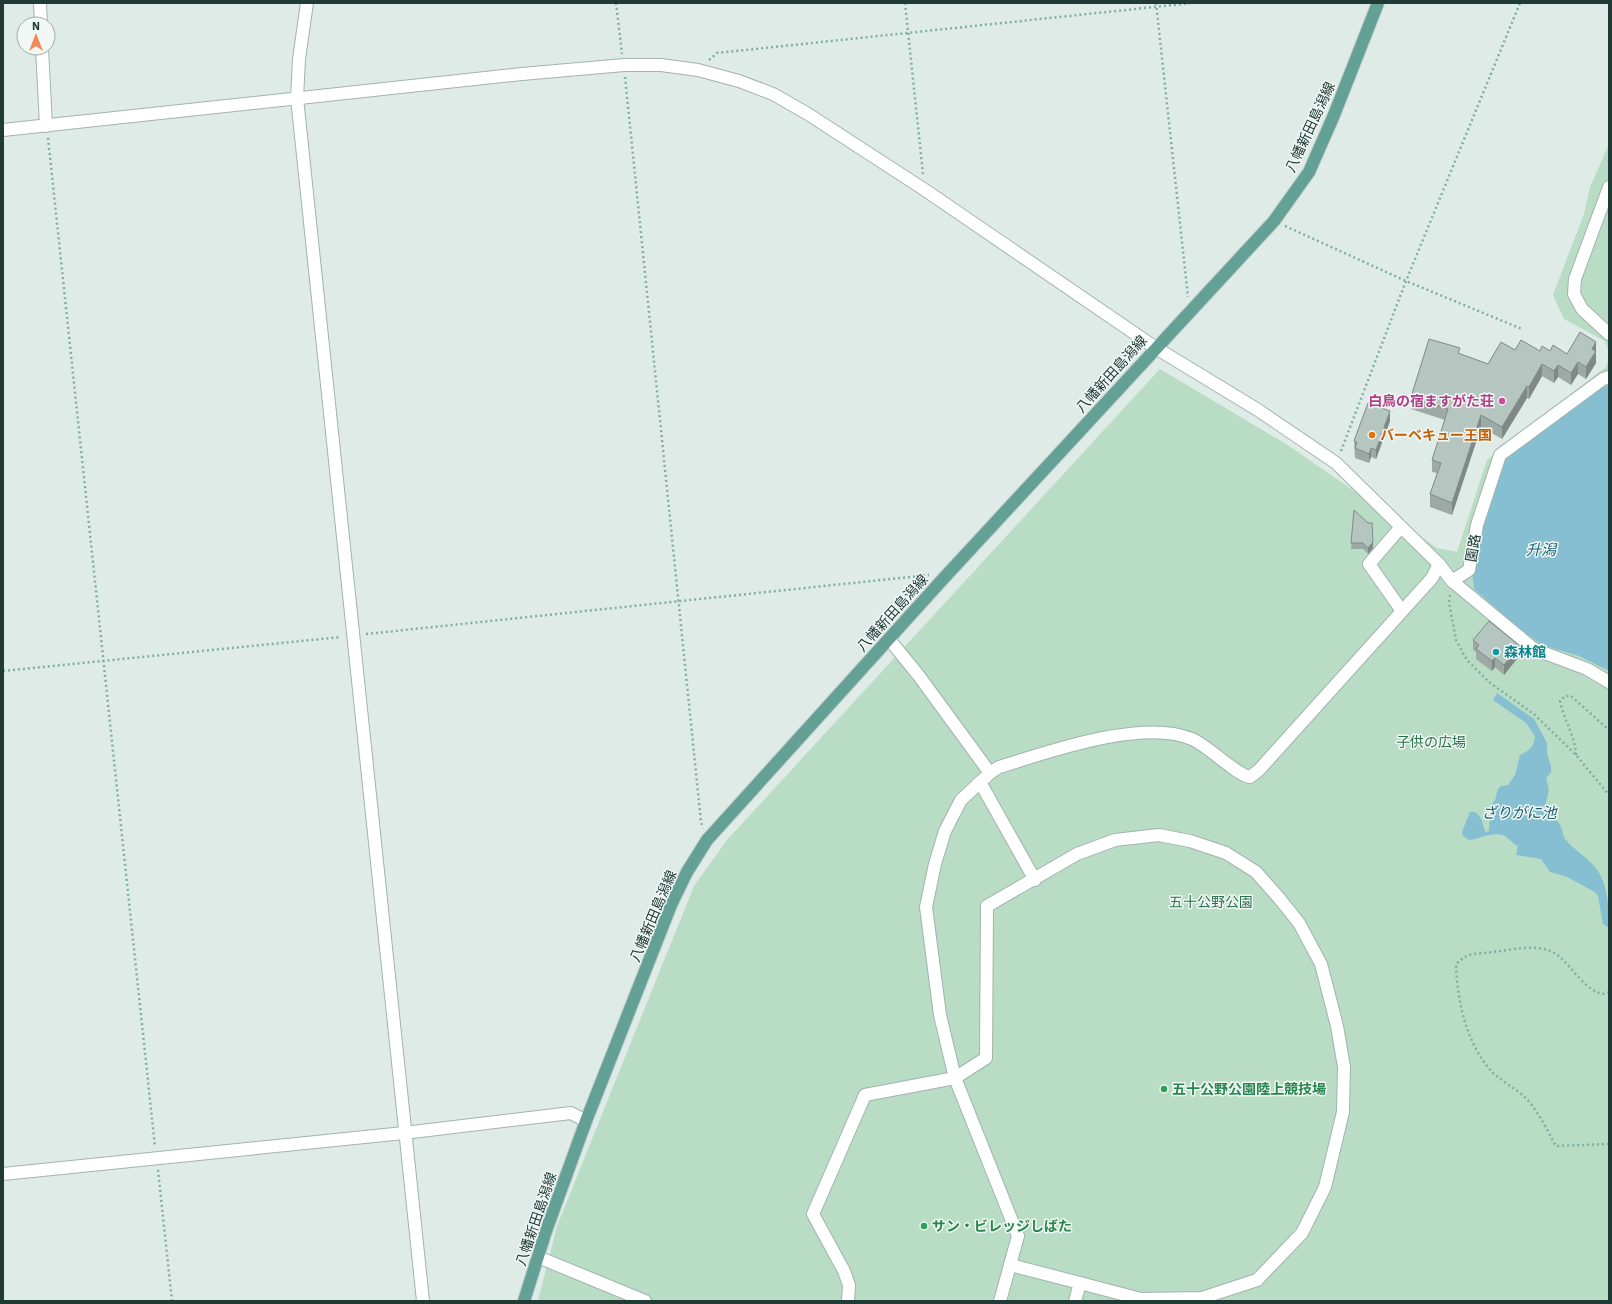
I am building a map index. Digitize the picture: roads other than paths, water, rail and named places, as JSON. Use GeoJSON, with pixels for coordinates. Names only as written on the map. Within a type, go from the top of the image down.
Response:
{"type":"FeatureCollection","features":[{"type":"Feature","properties":{"kind":"main road","name":"八幡新田島潟線"},"geometry":{"type":"LineString","coordinates":[[524,1301],[546,1231],[586,1121],[671,905],[707,840],[943,579],[1274,221],[1309,172],[1334,115],[1378,3]]}},
{"type":"Feature","properties":{"kind":"street"},"geometry":{"type":"LineString","coordinates":[[40,3],[41,16]]}},
{"type":"Feature","properties":{"kind":"street"},"geometry":{"type":"LineString","coordinates":[[307,3],[299,59],[297,98],[404,1133],[423,1301]]}},
{"type":"Feature","properties":{"kind":"street"},"geometry":{"type":"LineString","coordinates":[[42,56],[46,126]]}},
{"type":"Feature","properties":{"kind":"street"},"geometry":{"type":"LineString","coordinates":[[3,130],[522,74],[624,66],[661,65],[698,70],[739,81],[773,94],[808,114],[925,190],[1156,348],[1258,410],[1336,463],[1439,564],[1452,581],[1534,649],[1587,669],[1609,682]]}},
{"type":"Feature","properties":{"kind":"street"},"geometry":{"type":"LineString","coordinates":[[1609,187],[1575,279],[1574,294],[1582,310],[1609,334]]}},
{"type":"Feature","properties":{"kind":"street","name":"園路"},"geometry":{"type":"LineString","coordinates":[[1452,581],[1469,570],[1477,525],[1500,455],[1602,378],[1609,377]]}},
{"type":"Feature","properties":{"kind":"street"},"geometry":{"type":"LineString","coordinates":[[1402,527],[1370,564],[1402,611]]}},
{"type":"Feature","properties":{"kind":"street"},"geometry":{"type":"LineString","coordinates":[[1000,1301],[1018,1236],[955,1078],[940,1015],[926,907],[935,864],[945,831],[960,800],[990,773],[999,767],[1098,738],[1144,733],[1171,734],[1191,739],[1210,749],[1243,776],[1250,777],[1259,770],[1432,578],[1439,564]]}},
{"type":"Feature","properties":{"kind":"street"},"geometry":{"type":"LineString","coordinates":[[889,639],[919,676],[990,773]]}},
{"type":"Feature","properties":{"kind":"street"},"geometry":{"type":"LineString","coordinates":[[980,782],[1035,880]]}},
{"type":"Feature","properties":{"kind":"street"},"geometry":{"type":"LineString","coordinates":[[848,1301],[849,1285],[844,1271],[813,1214],[865,1094],[955,1078],[986,1058],[987,906],[1035,880],[1077,854],[1115,840],[1159,835],[1190,841],[1226,853],[1256,872],[1299,923],[1321,964],[1338,1026],[1344,1067],[1343,1112],[1325,1187],[1302,1233],[1257,1280],[1202,1298],[1141,1299],[1010,1266]]}},
{"type":"Feature","properties":{"kind":"street"},"geometry":{"type":"LineString","coordinates":[[3,1174],[404,1133],[571,1113],[586,1121]]}},
{"type":"Feature","properties":{"kind":"street"},"geometry":{"type":"LineString","coordinates":[[538,1257],[645,1301]]}},
{"type":"Feature","properties":{"kind":"street"},"geometry":{"type":"LineString","coordinates":[[1075,1301],[1080,1283]]}},
{"type":"Feature","properties":{"kind":"water","name":"升潟"},"geometry":{"type":"Polygon","coordinates":[[[1598,383],[1609,386],[1609,671],[1579,656],[1542,645],[1515,625],[1474,589],[1472,570],[1474,535],[1501,459],[1598,383]]]}},
{"type":"Feature","properties":{"kind":"water","name":"ざりがに池"},"geometry":{"type":"Polygon","coordinates":[[[1497,693],[1534,719],[1547,743],[1547,753],[1551,766],[1551,772],[1546,778],[1549,790],[1546,802],[1548,815],[1559,823],[1565,839],[1592,864],[1601,877],[1608,902],[1609,928],[1603,924],[1598,896],[1595,892],[1565,876],[1550,872],[1541,859],[1516,855],[1518,846],[1505,836],[1496,834],[1469,840],[1463,836],[1462,832],[1470,812],[1475,812],[1478,815],[1482,820],[1486,832],[1489,831],[1490,807],[1495,800],[1498,789],[1501,786],[1508,785],[1515,775],[1520,755],[1531,748],[1534,743],[1535,736],[1526,723],[1493,700],[1497,693]]]}},
{"type":"Feature","properties":{"kind":"place","name":"白鳥の宿ますがた荘"},"geometry":{"type":"Point","coordinates":[1502,401]}},
{"type":"Feature","properties":{"kind":"place","name":"バーベキュー王国"},"geometry":{"type":"Point","coordinates":[1372,435]}},
{"type":"Feature","properties":{"kind":"place","name":"森林館"},"geometry":{"type":"Point","coordinates":[1496,652]}},
{"type":"Feature","properties":{"kind":"place","name":"五十公野公園陸上競技場"},"geometry":{"type":"Point","coordinates":[1164,1089]}},
{"type":"Feature","properties":{"kind":"place","name":"サン・ビレッジしばた"},"geometry":{"type":"Point","coordinates":[924,1226]}},
{"type":"Feature","properties":{"kind":"park label","name":"子供の広場"},"geometry":{"type":"Point","coordinates":[1431,742]}},
{"type":"Feature","properties":{"kind":"park label","name":"五十公野公園"},"geometry":{"type":"Point","coordinates":[1211,902]}}]}
